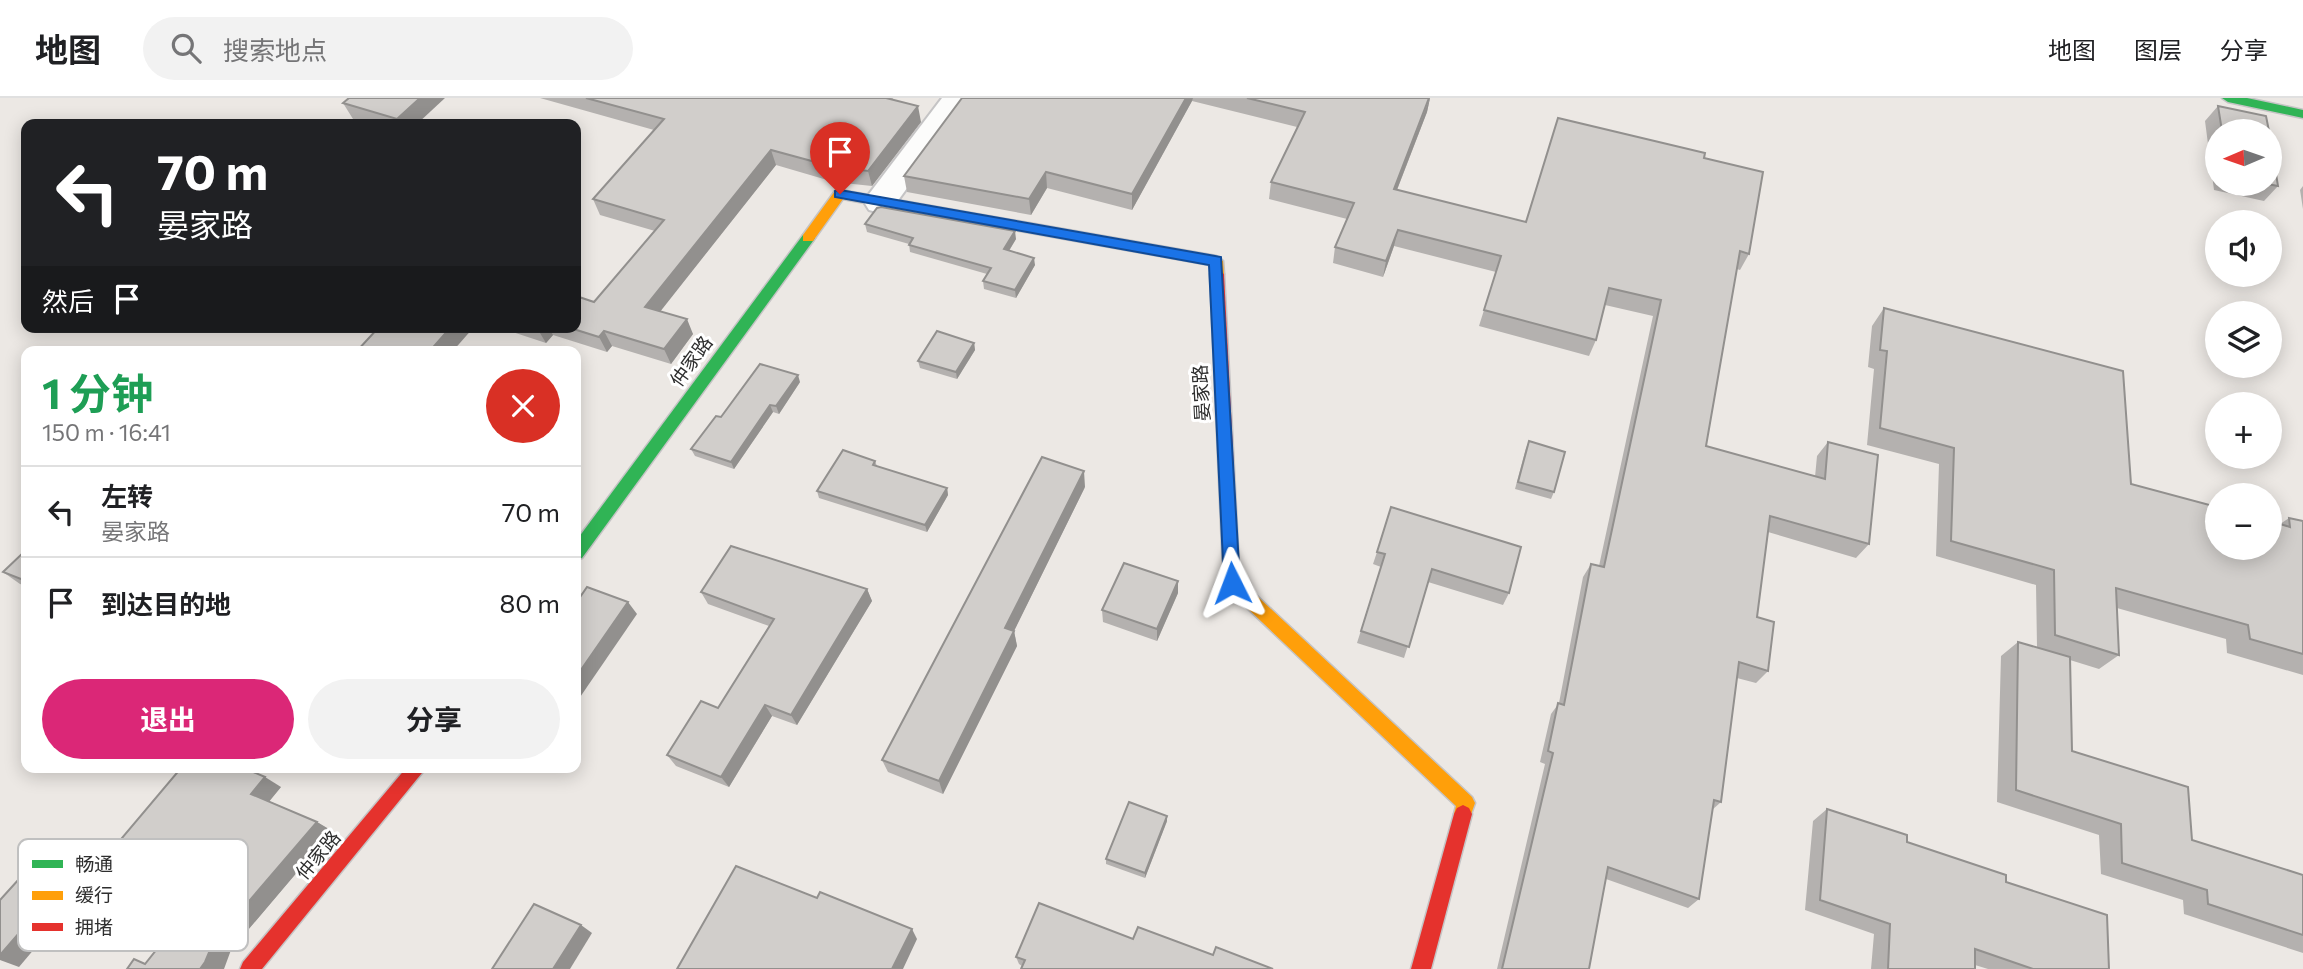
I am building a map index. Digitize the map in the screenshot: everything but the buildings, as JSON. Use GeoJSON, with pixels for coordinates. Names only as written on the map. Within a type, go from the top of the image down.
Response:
{"type":"FeatureCollection","features":[{"type":"Feature","properties":{"kind":"street"},"geometry":{"type":"LineString","coordinates":[[880,202],[958,98]]}},
{"type":"Feature","properties":{"kind":"street"},"geometry":{"type":"LineString","coordinates":[[2228,98],[2303,114]]}},
{"type":"Feature","properties":{"kind":"street","name":"晏家路"},"geometry":{"type":"LineString","coordinates":[[840,194],[1216,261],[1232,583],[1466,803],[1421,969]]}},
{"type":"Feature","properties":{"kind":"street","name":"仲家路"},"geometry":{"type":"LineString","coordinates":[[581,546],[840,194]]}},
{"type":"Feature","properties":{"kind":"street","name":"仲家路"},"geometry":{"type":"LineString","coordinates":[[250,969],[413,773]]}},
{"type":"Feature","properties":{"kind":"traffic: fast"},"geometry":{"type":"LineString","coordinates":[[2228,98],[2303,114]]}},
{"type":"Feature","properties":{"kind":"traffic: fast"},"geometry":{"type":"LineString","coordinates":[[581,546],[808,238]]}},
{"type":"Feature","properties":{"kind":"traffic: slow"},"geometry":{"type":"LineString","coordinates":[[808,238],[840,194],[1216,261],[1217,274]]}},
{"type":"Feature","properties":{"kind":"traffic: slow"},"geometry":{"type":"LineString","coordinates":[[1231,569],[1232,583],[1466,803],[1463,814]]}},
{"type":"Feature","properties":{"kind":"traffic: jam"},"geometry":{"type":"LineString","coordinates":[[1217,274],[1231,569]]}},
{"type":"Feature","properties":{"kind":"traffic: jam"},"geometry":{"type":"LineString","coordinates":[[250,969],[413,773]]}},
{"type":"Feature","properties":{"kind":"traffic: jam"},"geometry":{"type":"LineString","coordinates":[[1421,969],[1463,814]]}},
{"type":"Feature","properties":{"kind":"route"},"geometry":{"type":"LineString","coordinates":[[840,194],[1216,261],[1232,583]]}}]}
